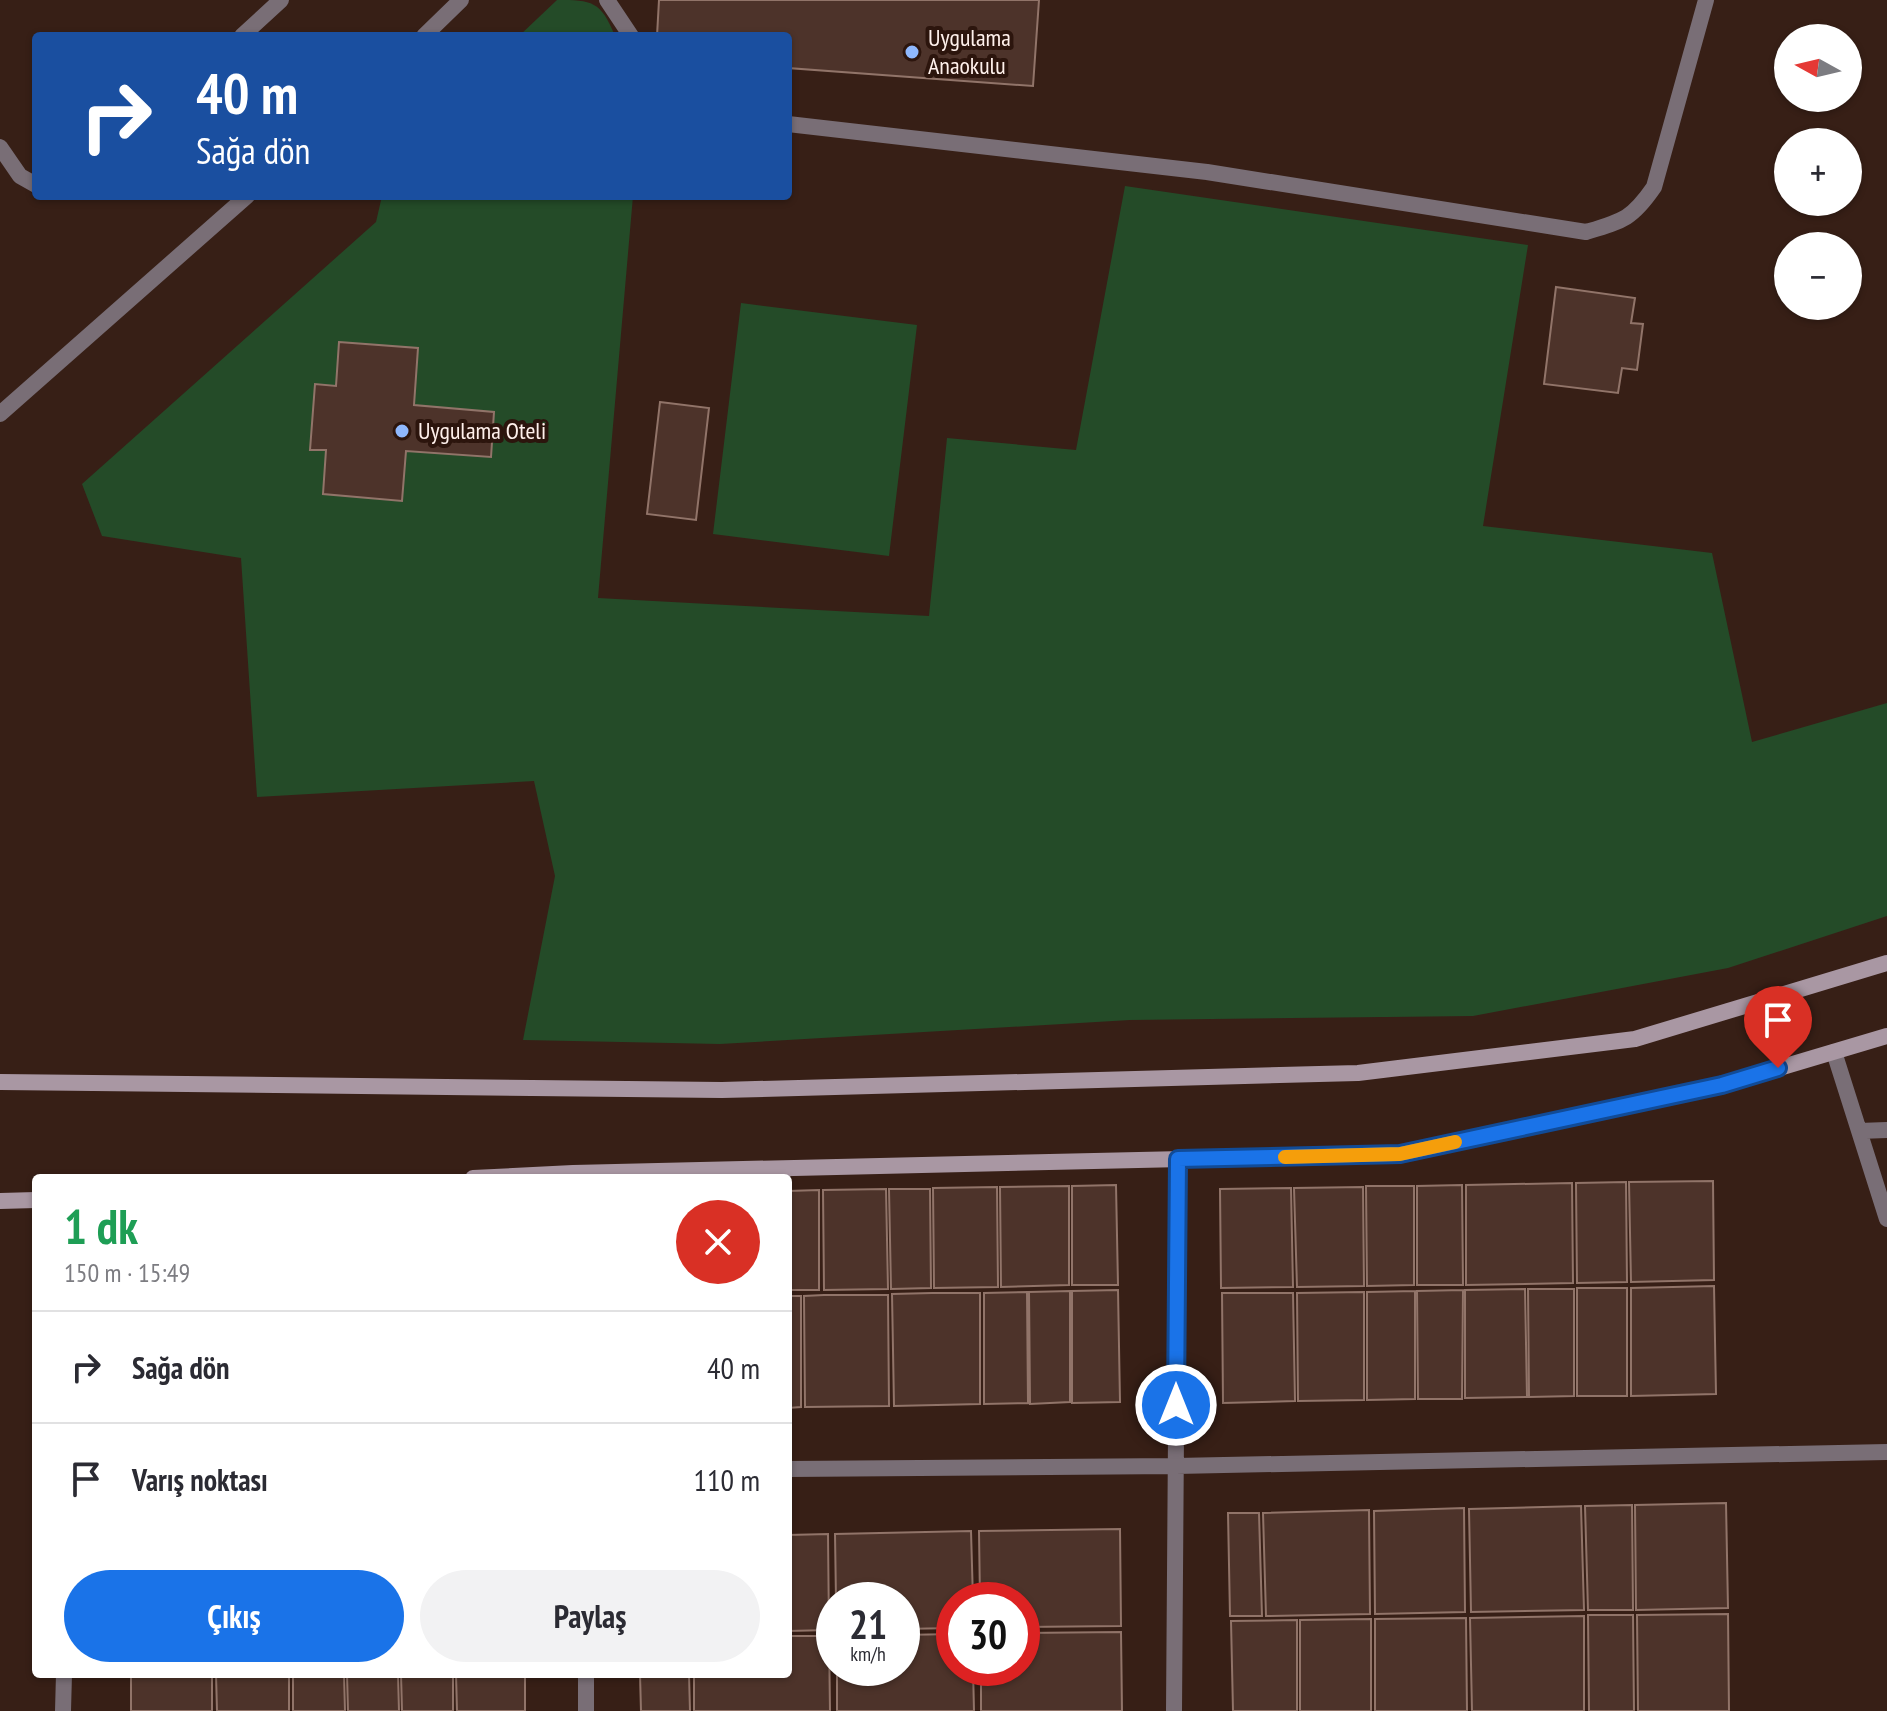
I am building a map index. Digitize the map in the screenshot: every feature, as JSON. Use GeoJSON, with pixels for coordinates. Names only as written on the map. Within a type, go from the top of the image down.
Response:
{"type":"FeatureCollection","features":[{"type":"Feature","properties":{"kind":"main road"},"geometry":{"type":"LineString","coordinates":[[0,1082],[722,1090],[1358,1073],[1635,1039],[1887,963]]}},
{"type":"Feature","properties":{"kind":"main road"},"geometry":{"type":"LineString","coordinates":[[644,1174],[1400,1154],[1722,1085],[1887,1036]]}},
{"type":"Feature","properties":{"kind":"main road"},"geometry":{"type":"LineString","coordinates":[[0,1201],[32,1200]]}},
{"type":"Feature","properties":{"kind":"street"},"geometry":{"type":"LineString","coordinates":[[246,32],[281,0]]}},
{"type":"Feature","properties":{"kind":"street"},"geometry":{"type":"LineString","coordinates":[[428,32],[461,0]]}},
{"type":"Feature","properties":{"kind":"street"},"geometry":{"type":"LineString","coordinates":[[607,0],[628,32]]}},
{"type":"Feature","properties":{"kind":"street"},"geometry":{"type":"LineString","coordinates":[[792,124],[1207,172],[1586,232],[1620,222],[1639,209],[1654,187],[1706,0]]}},
{"type":"Feature","properties":{"kind":"street"},"geometry":{"type":"LineString","coordinates":[[0,147],[20,176],[32,183]]}},
{"type":"Feature","properties":{"kind":"street"},"geometry":{"type":"LineString","coordinates":[[0,414],[242,200]]}},
{"type":"Feature","properties":{"kind":"street"},"geometry":{"type":"LineString","coordinates":[[1834,1052],[1887,1219]]}},
{"type":"Feature","properties":{"kind":"street"},"geometry":{"type":"LineString","coordinates":[[1859,1131],[1887,1130]]}},
{"type":"Feature","properties":{"kind":"street"},"geometry":{"type":"LineString","coordinates":[[1174,1711],[1178,1159]]}},
{"type":"Feature","properties":{"kind":"street"},"geometry":{"type":"LineString","coordinates":[[792,1469],[1176,1466],[1887,1452]]}},
{"type":"Feature","properties":{"kind":"street"},"geometry":{"type":"LineString","coordinates":[[63,1711],[64,1678]]}},
{"type":"Feature","properties":{"kind":"street"},"geometry":{"type":"LineString","coordinates":[[586,1678],[586,1711]]}},
{"type":"Feature","properties":{"kind":"green space"},"geometry":{"type":"Polygon","coordinates":[[[557,0],[594,5],[605,16],[613,32],[523,32],[557,0]]]}},
{"type":"Feature","properties":{"kind":"green space"},"geometry":{"type":"Polygon","coordinates":[[[1125,186],[1528,245],[1483,526],[1712,553],[1752,742],[1887,703],[1887,916],[1728,968],[1473,1016],[1130,1020],[720,1044],[523,1040],[555,876],[534,781],[257,797],[241,558],[102,536],[82,484],[376,222],[381,200],[633,200],[598,598],[929,616],[947,438],[1076,450],[1125,186]]]}},
{"type":"Feature","properties":{"kind":"green space"},"geometry":{"type":"Polygon","coordinates":[[[741,303],[917,325],[889,556],[713,534],[741,303]]]}},
{"type":"Feature","properties":{"kind":"building","name":"Uygulama Anaokulu"},"geometry":{"type":"Polygon","coordinates":[[[659,0],[1039,0],[1033,86],[792,68],[792,32],[657,32],[659,0]]]}},
{"type":"Feature","properties":{"kind":"building"},"geometry":{"type":"Polygon","coordinates":[[[1556,287],[1635,298],[1631,323],[1643,324],[1637,370],[1622,368],[1618,393],[1544,384],[1556,287]]]}},
{"type":"Feature","properties":{"kind":"building","name":"Uygulama Oteli"},"geometry":{"type":"Polygon","coordinates":[[[339,342],[418,348],[414,405],[494,412],[491,457],[406,451],[402,501],[323,494],[326,450],[310,450],[315,384],[336,386],[339,342]]]}},
{"type":"Feature","properties":{"kind":"building"},"geometry":{"type":"Polygon","coordinates":[[[660,402],[709,408],[696,520],[647,514],[660,402]]]}},
{"type":"Feature","properties":{"kind":"building"},"geometry":{"type":"Polygon","coordinates":[[[1713,1181],[1714,1280],[1631,1282],[1629,1182],[1713,1181]]]}},
{"type":"Feature","properties":{"kind":"building"},"geometry":{"type":"Polygon","coordinates":[[[1626,1182],[1627,1282],[1577,1283],[1576,1183],[1626,1182]]]}},
{"type":"Feature","properties":{"kind":"building"},"geometry":{"type":"Polygon","coordinates":[[[1572,1183],[1573,1283],[1466,1285],[1466,1185],[1572,1183]]]}},
{"type":"Feature","properties":{"kind":"building"},"geometry":{"type":"Polygon","coordinates":[[[1116,1185],[1118,1285],[1072,1285],[1072,1186],[1116,1185]]]}},
{"type":"Feature","properties":{"kind":"building"},"geometry":{"type":"Polygon","coordinates":[[[1462,1185],[1463,1285],[1417,1285],[1417,1186],[1462,1185]]]}},
{"type":"Feature","properties":{"kind":"building"},"geometry":{"type":"Polygon","coordinates":[[[1069,1186],[1069,1285],[1001,1287],[1000,1187],[1069,1186]]]}},
{"type":"Feature","properties":{"kind":"building"},"geometry":{"type":"Polygon","coordinates":[[[1366,1186],[1414,1186],[1414,1285],[1367,1286],[1366,1186]]]}},
{"type":"Feature","properties":{"kind":"building"},"geometry":{"type":"Polygon","coordinates":[[[997,1187],[998,1287],[934,1288],[933,1188],[997,1187]]]}},
{"type":"Feature","properties":{"kind":"building"},"geometry":{"type":"Polygon","coordinates":[[[1363,1187],[1364,1286],[1297,1287],[1294,1188],[1363,1187]]]}},
{"type":"Feature","properties":{"kind":"building"},"geometry":{"type":"Polygon","coordinates":[[[1291,1188],[1293,1287],[1221,1288],[1220,1189],[1291,1188]]]}},
{"type":"Feature","properties":{"kind":"building"},"geometry":{"type":"Polygon","coordinates":[[[886,1189],[888,1289],[824,1290],[823,1190],[886,1189]]]}},
{"type":"Feature","properties":{"kind":"building"},"geometry":{"type":"Polygon","coordinates":[[[889,1189],[930,1189],[931,1288],[891,1289],[889,1189]]]}},
{"type":"Feature","properties":{"kind":"building"},"geometry":{"type":"Polygon","coordinates":[[[819,1190],[819,1290],[792,1290],[792,1191],[819,1190]]]}},
{"type":"Feature","properties":{"kind":"building"},"geometry":{"type":"Polygon","coordinates":[[[1714,1286],[1716,1394],[1631,1396],[1631,1288],[1714,1286]]]}},
{"type":"Feature","properties":{"kind":"building"},"geometry":{"type":"Polygon","coordinates":[[[1577,1288],[1627,1288],[1627,1396],[1577,1396],[1577,1288]]]}},
{"type":"Feature","properties":{"kind":"building"},"geometry":{"type":"Polygon","coordinates":[[[1525,1289],[1527,1397],[1465,1398],[1465,1290],[1525,1289]]]}},
{"type":"Feature","properties":{"kind":"building"},"geometry":{"type":"Polygon","coordinates":[[[1528,1289],[1574,1289],[1574,1396],[1529,1397],[1528,1289]]]}},
{"type":"Feature","properties":{"kind":"building"},"geometry":{"type":"Polygon","coordinates":[[[1118,1290],[1120,1402],[1072,1403],[1072,1291],[1118,1290]]]}},
{"type":"Feature","properties":{"kind":"building"},"geometry":{"type":"Polygon","coordinates":[[[1463,1290],[1462,1399],[1418,1399],[1417,1291],[1463,1290]]]}},
{"type":"Feature","properties":{"kind":"building"},"geometry":{"type":"Polygon","coordinates":[[[1070,1291],[1070,1402],[1030,1404],[1029,1292],[1070,1291]]]}},
{"type":"Feature","properties":{"kind":"building"},"geometry":{"type":"Polygon","coordinates":[[[1415,1291],[1415,1399],[1367,1400],[1367,1292],[1415,1291]]]}},
{"type":"Feature","properties":{"kind":"building"},"geometry":{"type":"Polygon","coordinates":[[[1027,1292],[1028,1403],[984,1404],[984,1293],[1027,1292]]]}},
{"type":"Feature","properties":{"kind":"building"},"geometry":{"type":"Polygon","coordinates":[[[1364,1292],[1364,1400],[1298,1401],[1297,1293],[1364,1292]]]}},
{"type":"Feature","properties":{"kind":"building"},"geometry":{"type":"Polygon","coordinates":[[[980,1293],[980,1404],[894,1406],[892,1294],[980,1293]]]}},
{"type":"Feature","properties":{"kind":"building"},"geometry":{"type":"Polygon","coordinates":[[[1222,1293],[1293,1293],[1295,1401],[1223,1403],[1222,1293]]]}},
{"type":"Feature","properties":{"kind":"building"},"geometry":{"type":"Polygon","coordinates":[[[888,1295],[889,1406],[805,1407],[804,1296],[888,1295]]]}},
{"type":"Feature","properties":{"kind":"building"},"geometry":{"type":"Polygon","coordinates":[[[792,1296],[801,1296],[801,1407],[792,1408],[792,1296]]]}},
{"type":"Feature","properties":{"kind":"building"},"geometry":{"type":"Polygon","coordinates":[[[1726,1503],[1728,1608],[1636,1610],[1635,1505],[1726,1503]]]}},
{"type":"Feature","properties":{"kind":"building"},"geometry":{"type":"Polygon","coordinates":[[[1632,1505],[1633,1610],[1588,1610],[1585,1506],[1632,1505]]]}},
{"type":"Feature","properties":{"kind":"building"},"geometry":{"type":"Polygon","coordinates":[[[1581,1506],[1584,1610],[1471,1612],[1469,1509],[1581,1506]]]}},
{"type":"Feature","properties":{"kind":"building"},"geometry":{"type":"Polygon","coordinates":[[[1464,1508],[1465,1612],[1375,1614],[1374,1511],[1464,1508]]]}},
{"type":"Feature","properties":{"kind":"building"},"geometry":{"type":"Polygon","coordinates":[[[1369,1510],[1370,1614],[1266,1616],[1263,1513],[1369,1510]]]}},
{"type":"Feature","properties":{"kind":"building"},"geometry":{"type":"Polygon","coordinates":[[[1228,1513],[1259,1513],[1262,1616],[1230,1616],[1228,1513]]]}},
{"type":"Feature","properties":{"kind":"building"},"geometry":{"type":"Polygon","coordinates":[[[1120,1529],[1121,1626],[1040,1627],[1040,1582],[980,1582],[979,1531],[1120,1529]]]}},
{"type":"Feature","properties":{"kind":"building"},"geometry":{"type":"Polygon","coordinates":[[[971,1531],[972,1582],[936,1582],[936,1628],[920,1629],[920,1582],[836,1582],[835,1534],[971,1531]]]}},
{"type":"Feature","properties":{"kind":"building"},"geometry":{"type":"Polygon","coordinates":[[[828,1534],[828,1582],[816,1582],[816,1630],[792,1631],[792,1535],[828,1534]]]}},
{"type":"Feature","properties":{"kind":"building"},"geometry":{"type":"Polygon","coordinates":[[[1728,1614],[1729,1711],[1638,1711],[1637,1615],[1728,1614]]]}},
{"type":"Feature","properties":{"kind":"building"},"geometry":{"type":"Polygon","coordinates":[[[1588,1615],[1633,1615],[1634,1711],[1589,1711],[1588,1615]]]}},
{"type":"Feature","properties":{"kind":"building"},"geometry":{"type":"Polygon","coordinates":[[[1584,1616],[1584,1711],[1472,1711],[1470,1618],[1584,1616]]]}},
{"type":"Feature","properties":{"kind":"building"},"geometry":{"type":"Polygon","coordinates":[[[1466,1618],[1467,1711],[1375,1711],[1375,1619],[1466,1618]]]}},
{"type":"Feature","properties":{"kind":"building"},"geometry":{"type":"Polygon","coordinates":[[[1371,1619],[1371,1711],[1300,1711],[1300,1620],[1371,1619]]]}},
{"type":"Feature","properties":{"kind":"building"},"geometry":{"type":"Polygon","coordinates":[[[1297,1620],[1297,1711],[1233,1711],[1231,1621],[1297,1620]]]}},
{"type":"Feature","properties":{"kind":"building"},"geometry":{"type":"Polygon","coordinates":[[[1121,1632],[1122,1711],[981,1711],[981,1686],[1040,1686],[1040,1633],[1121,1632]]]}},
{"type":"Feature","properties":{"kind":"building"},"geometry":{"type":"Polygon","coordinates":[[[936,1634],[936,1686],[973,1686],[974,1711],[837,1711],[837,1686],[920,1686],[920,1635],[936,1634]]]}},
{"type":"Feature","properties":{"kind":"building"},"geometry":{"type":"Polygon","coordinates":[[[792,1636],[816,1636],[816,1686],[830,1686],[830,1711],[694,1711],[694,1678],[792,1678],[792,1636]]]}},
{"type":"Feature","properties":{"kind":"building"},"geometry":{"type":"Polygon","coordinates":[[[131,1678],[212,1678],[212,1711],[131,1711],[131,1678]]]}},
{"type":"Feature","properties":{"kind":"building"},"geometry":{"type":"Polygon","coordinates":[[[216,1678],[289,1678],[289,1711],[217,1711],[216,1678]]]}},
{"type":"Feature","properties":{"kind":"building"},"geometry":{"type":"Polygon","coordinates":[[[293,1678],[344,1678],[345,1711],[293,1711],[293,1678]]]}},
{"type":"Feature","properties":{"kind":"building"},"geometry":{"type":"Polygon","coordinates":[[[347,1678],[398,1678],[399,1711],[348,1711],[347,1678]]]}},
{"type":"Feature","properties":{"kind":"building"},"geometry":{"type":"Polygon","coordinates":[[[401,1678],[453,1678],[453,1711],[402,1711],[401,1678]]]}},
{"type":"Feature","properties":{"kind":"building"},"geometry":{"type":"Polygon","coordinates":[[[456,1678],[525,1678],[525,1711],[457,1711],[456,1678]]]}},
{"type":"Feature","properties":{"kind":"building"},"geometry":{"type":"Polygon","coordinates":[[[640,1678],[689,1678],[690,1711],[641,1711],[640,1678]]]}},
{"type":"Feature","properties":{"kind":"slow traffic"},"geometry":{"type":"LineString","coordinates":[[1285,1157],[1400,1154],[1455,1142]]}},
{"type":"Feature","properties":{"kind":"place","name":"Uygulama Anaokulu"},"geometry":{"type":"Point","coordinates":[912,52]}},
{"type":"Feature","properties":{"kind":"place","name":"Uygulama Oteli"},"geometry":{"type":"Point","coordinates":[402,431]}},
{"type":"Feature","properties":{"kind":"route"},"geometry":{"type":"LineString","coordinates":[[1176,1405],[1178,1159],[1400,1154],[1722,1085],[1778,1068]]}}]}
